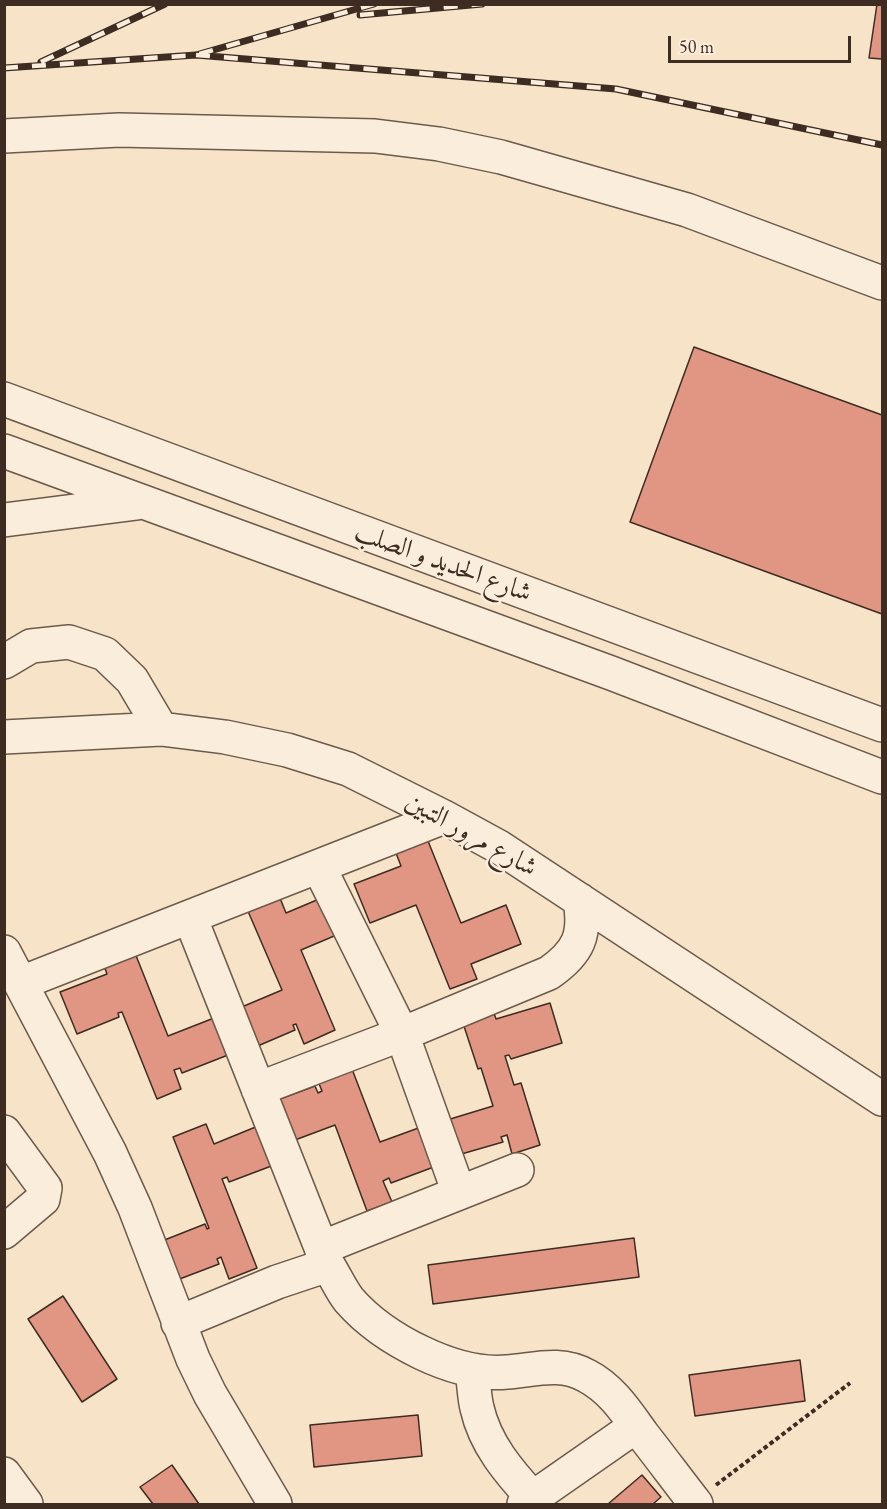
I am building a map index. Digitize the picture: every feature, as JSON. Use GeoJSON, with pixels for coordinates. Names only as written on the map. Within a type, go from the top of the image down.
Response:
{"type":"FeatureCollection","features":[{"type":"Feature","properties":{"kind":"street"},"geometry":{"type":"LineString","coordinates":[[4,136],[119,130],[375,136],[439,144],[501,157],[687,210],[882,283]]}},
{"type":"Feature","properties":{"kind":"street","name":"شارع الحديد و الصلب"},"geometry":{"type":"LineString","coordinates":[[4,399],[882,726]]}},
{"type":"Feature","properties":{"kind":"street","name":"شارع الحديد و الصلب"},"geometry":{"type":"LineString","coordinates":[[4,451],[610,673],[882,777]]}},
{"type":"Feature","properties":{"kind":"street"},"geometry":{"type":"LineString","coordinates":[[190,520],[206,474]]}},
{"type":"Feature","properties":{"kind":"street"},"geometry":{"type":"LineString","coordinates":[[4,519],[142,502]]}},
{"type":"Feature","properties":{"kind":"street"},"geometry":{"type":"LineString","coordinates":[[610,673],[628,632]]}},
{"type":"Feature","properties":{"kind":"street"},"geometry":{"type":"LineString","coordinates":[[4,662],[31,646],[69,642],[105,654],[132,680],[161,729]]}},
{"type":"Feature","properties":{"kind":"street","name":"شارع مرور التبين"},"geometry":{"type":"LineString","coordinates":[[4,737],[161,729],[225,737],[287,750],[348,769],[498,847],[882,1099]]}},
{"type":"Feature","properties":{"kind":"street"},"geometry":{"type":"LineString","coordinates":[[21,983],[444,817]]}},
{"type":"Feature","properties":{"kind":"street"},"geometry":{"type":"LineString","coordinates":[[319,867],[402,1034],[459,1193]]}},
{"type":"Feature","properties":{"kind":"street"},"geometry":{"type":"LineString","coordinates":[[258,1089],[402,1034],[549,973],[567,961],[579,942],[584,921],[580,900]]}},
{"type":"Feature","properties":{"kind":"street"},"geometry":{"type":"LineString","coordinates":[[190,917],[325,1256],[348,1299],[374,1324],[407,1345],[472,1371],[506,1372],[539,1367],[563,1368],[586,1375],[606,1388],[695,1503]]}},
{"type":"Feature","properties":{"kind":"street"},"geometry":{"type":"LineString","coordinates":[[4,952],[110,1153],[135,1208],[178,1323],[210,1394],[275,1504]]}},
{"type":"Feature","properties":{"kind":"street"},"geometry":{"type":"LineString","coordinates":[[4,1132],[45,1188],[44,1199],[4,1232]]}},
{"type":"Feature","properties":{"kind":"street"},"geometry":{"type":"LineString","coordinates":[[178,1323],[277,1282],[325,1256],[459,1193],[517,1170]]}},
{"type":"Feature","properties":{"kind":"street"},"geometry":{"type":"LineString","coordinates":[[472,1371],[477,1409],[489,1442],[529,1501],[636,1425]]}},
{"type":"Feature","properties":{"kind":"street"},"geometry":{"type":"LineString","coordinates":[[4,1474],[26,1504]]}},
{"type":"Feature","properties":{"kind":"path"},"geometry":{"type":"LineString","coordinates":[[695,1503],[850,1383]]}},
{"type":"Feature","properties":{"kind":"building"},"geometry":{"type":"Polygon","coordinates":[[[877,4],[882,4],[882,59],[869,58],[877,4]]]}},
{"type":"Feature","properties":{"kind":"building"},"geometry":{"type":"Polygon","coordinates":[[[694,347],[882,415],[882,614],[630,522],[694,347]]]}},
{"type":"Feature","properties":{"kind":"building"},"geometry":{"type":"Polygon","coordinates":[[[426,836],[461,923],[506,905],[521,944],[471,964],[477,979],[450,989],[416,905],[370,923],[354,884],[401,866],[394,848],[426,836]]]}},
{"type":"Feature","properties":{"kind":"building"},"geometry":{"type":"Polygon","coordinates":[[[276,888],[286,913],[331,894],[346,931],[301,950],[335,1030],[304,1044],[296,1024],[293,1025],[295,1030],[253,1048],[237,1009],[282,990],[244,902],[276,888]]]}},
{"type":"Feature","properties":{"kind":"building"},"geometry":{"type":"Polygon","coordinates":[[[133,948],[168,1036],[214,1018],[228,1055],[182,1073],[180,1068],[174,1070],[181,1089],[157,1099],[122,1012],[118,1013],[119,1017],[77,1034],[60,992],[107,974],[102,960],[133,948]]]}},
{"type":"Feature","properties":{"kind":"building"},"geometry":{"type":"Polygon","coordinates":[[[550,1003],[562,1043],[511,1059],[509,1055],[505,1056],[514,1085],[521,1083],[540,1145],[512,1154],[507,1135],[501,1137],[503,1142],[458,1155],[447,1120],[493,1106],[460,1014],[491,1004],[496,1019],[550,1003]]]}},
{"type":"Feature","properties":{"kind":"building"},"geometry":{"type":"Polygon","coordinates":[[[347,1056],[380,1142],[424,1126],[439,1165],[391,1183],[389,1178],[383,1181],[392,1202],[367,1211],[335,1125],[287,1143],[272,1102],[315,1086],[318,1093],[322,1091],[313,1069],[347,1056]]]}},
{"type":"Feature","properties":{"kind":"building"},"geometry":{"type":"Polygon","coordinates":[[[206,1124],[214,1144],[258,1126],[274,1165],[229,1182],[227,1177],[222,1179],[257,1268],[229,1279],[221,1257],[217,1259],[219,1264],[177,1280],[162,1241],[205,1224],[207,1229],[209,1228],[173,1137],[206,1124]]]}},
{"type":"Feature","properties":{"kind":"building"},"geometry":{"type":"Polygon","coordinates":[[[634,1238],[639,1277],[433,1304],[428,1265],[634,1238]]]}},
{"type":"Feature","properties":{"kind":"building"},"geometry":{"type":"Polygon","coordinates":[[[63,1296],[117,1379],[82,1402],[28,1319],[63,1296]]]}},
{"type":"Feature","properties":{"kind":"building"},"geometry":{"type":"Polygon","coordinates":[[[800,1360],[805,1401],[695,1416],[689,1375],[800,1360]]]}},
{"type":"Feature","properties":{"kind":"building"},"geometry":{"type":"Polygon","coordinates":[[[418,1415],[422,1456],[314,1467],[310,1425],[418,1415]]]}},
{"type":"Feature","properties":{"kind":"building"},"geometry":{"type":"Polygon","coordinates":[[[172,1465],[199,1504],[153,1504],[140,1487],[172,1465]]]}},
{"type":"Feature","properties":{"kind":"building"},"geometry":{"type":"Polygon","coordinates":[[[642,1475],[661,1497],[653,1504],[608,1504],[642,1475]]]}},
{"type":"Feature","properties":{"kind":"railway"},"geometry":{"type":"LineString","coordinates":[[41,62],[165,4]]}},
{"type":"Feature","properties":{"kind":"railway"},"geometry":{"type":"LineString","coordinates":[[4,68],[196,55],[374,4]]}},
{"type":"Feature","properties":{"kind":"railway"},"geometry":{"type":"LineString","coordinates":[[360,15],[482,4]]}},
{"type":"Feature","properties":{"kind":"railway"},"geometry":{"type":"LineString","coordinates":[[196,55],[616,89],[882,145]]}}]}
